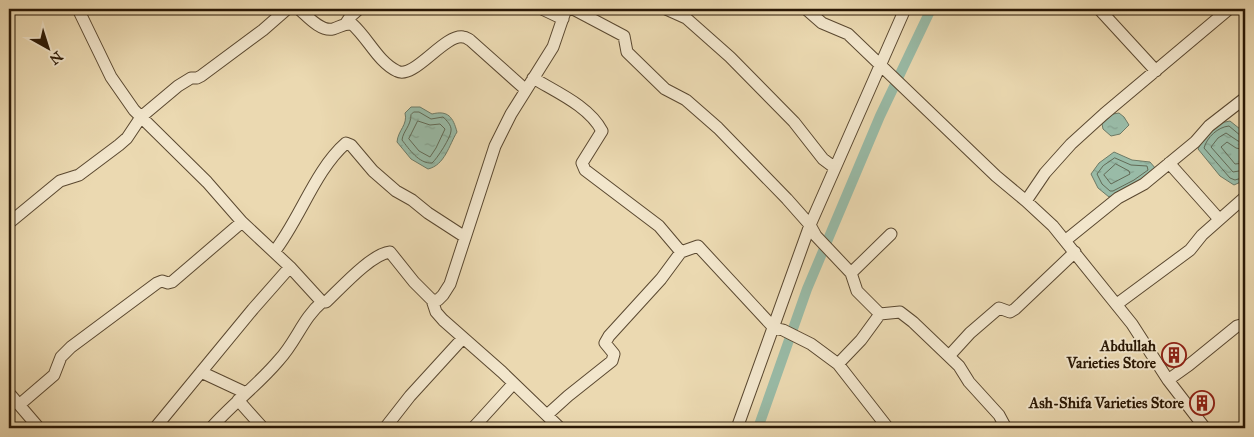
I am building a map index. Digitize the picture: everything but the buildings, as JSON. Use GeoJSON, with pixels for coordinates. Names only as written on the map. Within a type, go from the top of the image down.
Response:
{"type":"FeatureCollection","features":[{"type":"Feature","properties":{"kind":"street"},"geometry":{"type":"LineString","coordinates":[[78,9],[111,78],[126,100],[207,182],[242,222],[322,302]]}},
{"type":"Feature","properties":{"kind":"street"},"geometry":{"type":"LineString","coordinates":[[9,223],[60,181],[79,175],[119,145],[127,138],[141,116],[186,80],[201,76],[263,30],[287,9]]}},
{"type":"Feature","properties":{"kind":"street"},"geometry":{"type":"LineString","coordinates":[[299,9],[323,28],[329,30],[346,23],[359,9]]}},
{"type":"Feature","properties":{"kind":"street"},"geometry":{"type":"LineString","coordinates":[[432,300],[438,300],[450,284],[494,146],[553,47],[564,14],[542,9]]}},
{"type":"Feature","properties":{"kind":"street"},"geometry":{"type":"LineString","coordinates":[[573,9],[624,36],[627,52],[665,88],[686,100],[747,156],[810,225],[816,236],[851,273],[857,291],[880,314]]}},
{"type":"Feature","properties":{"kind":"street"},"geometry":{"type":"LineString","coordinates":[[666,9],[686,18],[730,57],[794,122],[823,160],[836,168]]}},
{"type":"Feature","properties":{"kind":"street"},"geometry":{"type":"LineString","coordinates":[[806,9],[822,23],[848,34],[996,176],[1026,201],[1066,240],[1142,338],[1168,380],[1204,428]]}},
{"type":"Feature","properties":{"kind":"street"},"geometry":{"type":"LineString","coordinates":[[737,428],[778,329],[810,225],[885,69],[905,9]]}},
{"type":"Feature","properties":{"kind":"street"},"geometry":{"type":"LineString","coordinates":[[1099,9],[1156,71]]}},
{"type":"Feature","properties":{"kind":"street"},"geometry":{"type":"LineString","coordinates":[[1026,201],[1045,173],[1071,144],[1229,9]]}},
{"type":"Feature","properties":{"kind":"street"},"geometry":{"type":"LineString","coordinates":[[346,23],[352,24],[359,30],[385,62],[399,73],[407,72],[449,42],[462,36],[470,40],[526,90]]}},
{"type":"Feature","properties":{"kind":"street"},"geometry":{"type":"LineString","coordinates":[[533,78],[582,109],[602,130],[582,164],[585,170],[659,226],[681,252]]}},
{"type":"Feature","properties":{"kind":"street"},"geometry":{"type":"LineString","coordinates":[[1066,240],[1118,198],[1144,184],[1195,142],[1209,126],[1245,98]]}},
{"type":"Feature","properties":{"kind":"street"},"geometry":{"type":"LineString","coordinates":[[274,252],[289,231],[326,166],[346,143],[351,145],[373,171],[396,191],[465,237]]}},
{"type":"Feature","properties":{"kind":"street"},"geometry":{"type":"LineString","coordinates":[[1169,163],[1219,219]]}},
{"type":"Feature","properties":{"kind":"street"},"geometry":{"type":"LineString","coordinates":[[1117,304],[1190,250],[1202,234],[1245,197]]}},
{"type":"Feature","properties":{"kind":"street"},"geometry":{"type":"LineString","coordinates":[[19,405],[54,375],[61,357],[72,347],[156,283],[162,281],[172,282],[242,222]]}},
{"type":"Feature","properties":{"kind":"street"},"geometry":{"type":"LineString","coordinates":[[851,273],[892,234]]}},
{"type":"Feature","properties":{"kind":"street"},"geometry":{"type":"LineString","coordinates":[[547,415],[612,362],[614,354],[605,343],[609,336],[661,279],[681,252],[698,246],[778,329],[806,341],[838,364],[888,428]]}},
{"type":"Feature","properties":{"kind":"street"},"geometry":{"type":"LineString","coordinates":[[211,428],[283,356],[294,341],[305,319],[322,302],[326,302],[364,267],[385,253],[390,252],[414,282],[432,300],[436,312],[560,428]]}},
{"type":"Feature","properties":{"kind":"street"},"geometry":{"type":"LineString","coordinates":[[949,356],[970,333],[999,308],[1010,312],[1015,309],[1075,252]]}},
{"type":"Feature","properties":{"kind":"street"},"geometry":{"type":"LineString","coordinates":[[155,428],[290,268]]}},
{"type":"Feature","properties":{"kind":"street"},"geometry":{"type":"LineString","coordinates":[[838,364],[861,340],[880,314],[900,312],[906,315],[959,366],[969,382],[999,416],[1006,428]]}},
{"type":"Feature","properties":{"kind":"street"},"geometry":{"type":"LineString","coordinates":[[1168,380],[1237,326],[1245,324]]}},
{"type":"Feature","properties":{"kind":"street"},"geometry":{"type":"LineString","coordinates":[[385,428],[410,396],[463,338]]}},
{"type":"Feature","properties":{"kind":"street"},"geometry":{"type":"LineString","coordinates":[[201,372],[242,397],[263,428]]}},
{"type":"Feature","properties":{"kind":"street"},"geometry":{"type":"LineString","coordinates":[[473,428],[513,384]]}},
{"type":"Feature","properties":{"kind":"street"},"geometry":{"type":"LineString","coordinates":[[9,393],[39,428]]}},
{"type":"Feature","properties":{"kind":"water"},"geometry":{"type":"Polygon","coordinates":[[[411,107],[420,107],[432,114],[446,114],[454,122],[457,132],[443,159],[434,167],[428,169],[411,159],[397,142],[405,121],[405,113],[411,107]]]}},
{"type":"Feature","properties":{"kind":"water"},"geometry":{"type":"Polygon","coordinates":[[[1119,113],[1129,125],[1120,134],[1111,136],[1103,129],[1102,124],[1113,114],[1119,113]]]}},
{"type":"Feature","properties":{"kind":"water"},"geometry":{"type":"Polygon","coordinates":[[[1230,121],[1245,133],[1245,180],[1234,185],[1220,176],[1198,149],[1210,130],[1219,124],[1230,121]]]}},
{"type":"Feature","properties":{"kind":"water"},"geometry":{"type":"Polygon","coordinates":[[[1114,152],[1132,160],[1150,162],[1156,169],[1115,196],[1109,197],[1098,188],[1091,174],[1099,163],[1114,152]]]}},
{"type":"Feature","properties":{"kind":"waterway"},"geometry":{"type":"LineString","coordinates":[[758,428],[807,289],[880,116],[931,9]]}},
{"type":"Feature","properties":{"kind":"place","name":"Abdullah Varieties Store"},"geometry":{"type":"Point","coordinates":[1174,355]}},
{"type":"Feature","properties":{"kind":"place","name":"Ash-Shifa Varieties Store"},"geometry":{"type":"Point","coordinates":[1202,403]}}]}
